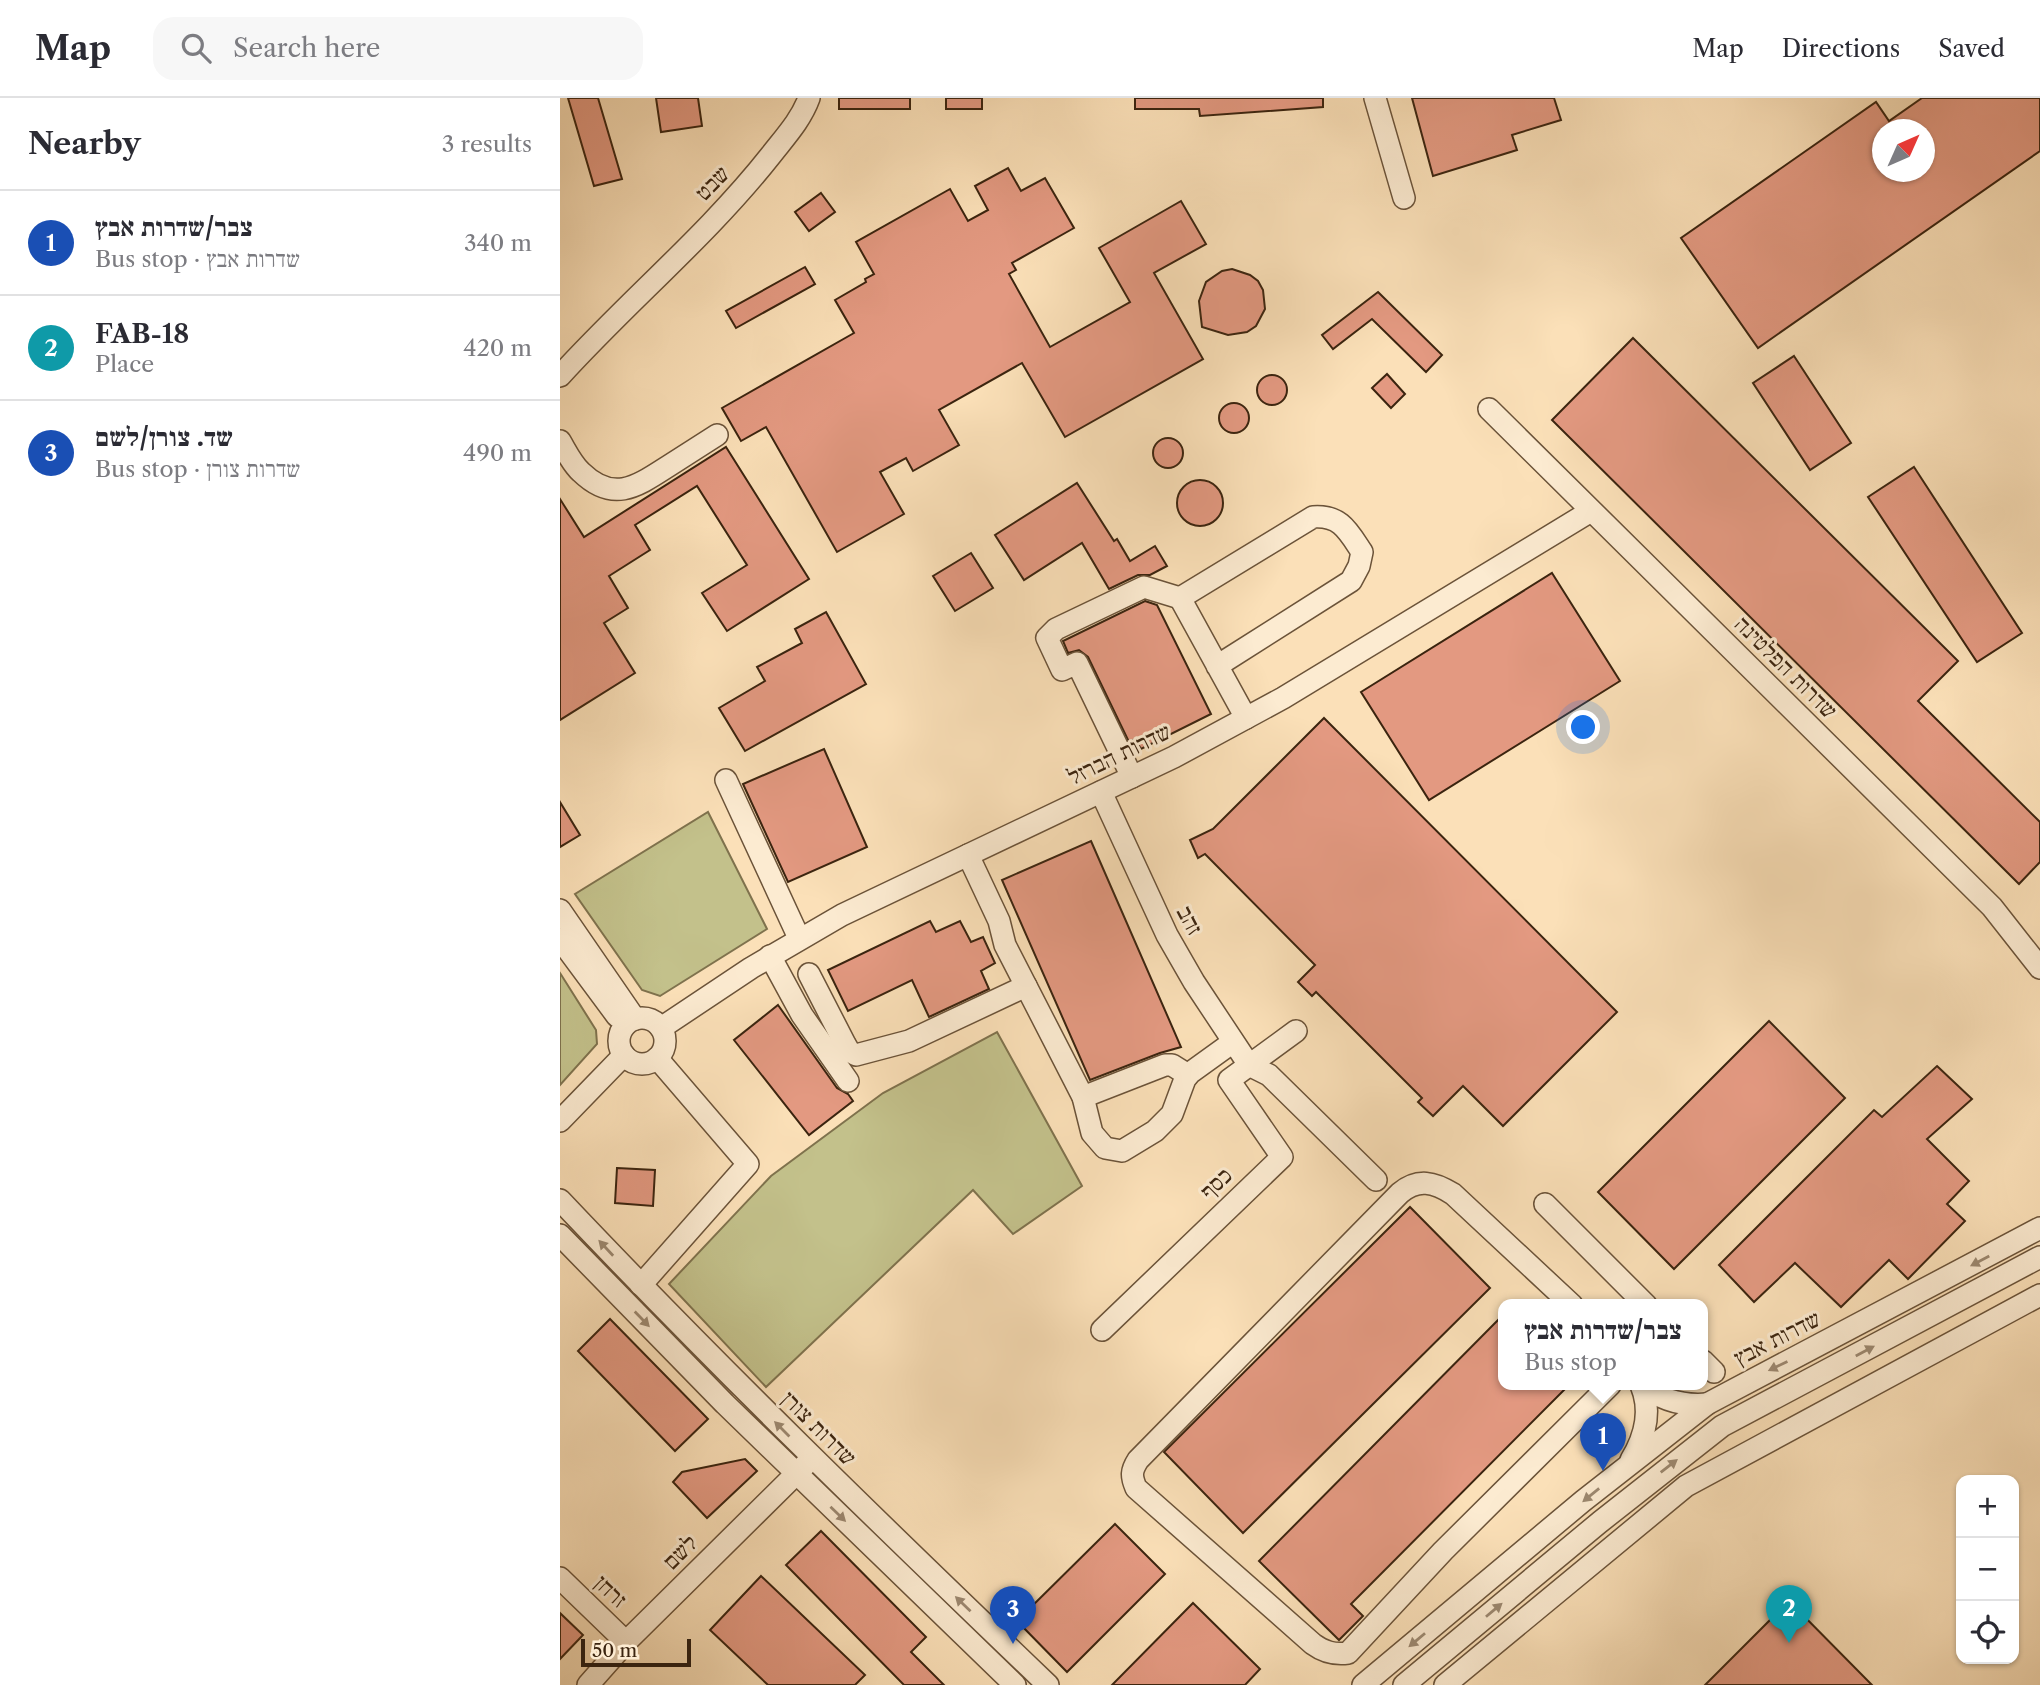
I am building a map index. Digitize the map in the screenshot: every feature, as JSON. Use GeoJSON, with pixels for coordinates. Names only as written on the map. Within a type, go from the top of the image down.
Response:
{"type":"FeatureCollection","features":[{"type":"Feature","properties":{"kind":"street","name":"שבט"},"geometry":{"type":"LineString","coordinates":[[560,376],[747,186],[804,113],[809,98]]}},
{"type":"Feature","properties":{"kind":"street"},"geometry":{"type":"LineString","coordinates":[[1375,98],[1404,198]]}},
{"type":"Feature","properties":{"kind":"street","name":"שדרות הפלטינה"},"geometry":{"type":"LineString","coordinates":[[1489,409],[1992,907],[2040,968]]}},
{"type":"Feature","properties":{"kind":"street"},"geometry":{"type":"LineString","coordinates":[[560,441],[579,471],[604,488],[620,489],[636,487],[717,435]]}},
{"type":"Feature","properties":{"kind":"street","name":"שדרות הברזל"},"geometry":{"type":"LineString","coordinates":[[661,1028],[770,956],[842,915],[1132,777],[1246,718],[1412,622],[1591,511]]}},
{"type":"Feature","properties":{"kind":"street"},"geometry":{"type":"LineString","coordinates":[[1180,598],[1313,517],[1327,516],[1344,526],[1362,552],[1359,566],[1351,581],[1217,666]]}},
{"type":"Feature","properties":{"kind":"street"},"geometry":{"type":"LineString","coordinates":[[1132,777],[1077,663],[1062,670],[1047,638],[1056,629],[1144,587],[1180,598],[1246,718]]}},
{"type":"Feature","properties":{"kind":"street"},"geometry":{"type":"LineString","coordinates":[[726,780],[799,938]]}},
{"type":"Feature","properties":{"kind":"street","name":"זהב"},"geometry":{"type":"LineString","coordinates":[[1101,792],[1167,935],[1249,1065]]}},
{"type":"Feature","properties":{"kind":"street"},"geometry":{"type":"LineString","coordinates":[[968,855],[999,921],[1005,945],[1083,1097],[1092,1133],[1105,1148],[1122,1151],[1155,1131],[1172,1114],[1188,1075],[1233,1042]]}},
{"type":"Feature","properties":{"kind":"street"},"geometry":{"type":"LineString","coordinates":[[560,910],[630,1023]]}},
{"type":"Feature","properties":{"kind":"street"},"geometry":{"type":"LineString","coordinates":[[560,939],[630,1023]]}},
{"type":"Feature","properties":{"kind":"street"},"geometry":{"type":"LineString","coordinates":[[770,956],[802,1016],[848,1081]]}},
{"type":"Feature","properties":{"kind":"street"},"geometry":{"type":"LineString","coordinates":[[809,974],[849,1051],[856,1055],[909,1041],[1026,986]]}},
{"type":"Feature","properties":{"kind":"street"},"geometry":{"type":"LineString","coordinates":[[650,1019],[661,1028],[665,1041],[657,1058],[643,1063],[630,1060],[624,1055],[619,1041],[630,1023],[650,1019]]}},
{"type":"Feature","properties":{"kind":"street"},"geometry":{"type":"LineString","coordinates":[[1296,1031],[1249,1065],[1269,1075],[1376,1180]]}},
{"type":"Feature","properties":{"kind":"street"},"geometry":{"type":"LineString","coordinates":[[560,1121],[624,1055]]}},
{"type":"Feature","properties":{"kind":"street"},"geometry":{"type":"LineString","coordinates":[[640,1285],[748,1164],[657,1058]]}},
{"type":"Feature","properties":{"kind":"street"},"geometry":{"type":"LineString","coordinates":[[1083,1097],[1165,1065],[1172,1065],[1188,1075]]}},
{"type":"Feature","properties":{"kind":"street","name":"כסף"},"geometry":{"type":"LineString","coordinates":[[1102,1329],[1282,1157],[1229,1080],[1249,1065]]}},
{"type":"Feature","properties":{"kind":"street"},"geometry":{"type":"LineString","coordinates":[[1566,1299],[1453,1194],[1433,1184],[1415,1183],[1400,1193],[1138,1460],[1132,1468],[1131,1478],[1136,1488],[1313,1644],[1339,1655],[1348,1653],[1443,1551],[1605,1390]]}},
{"type":"Feature","properties":{"kind":"street","name":"שדרות צורן"},"geometry":{"type":"LineString","coordinates":[[560,1200],[804,1466],[1015,1685]]}},
{"type":"Feature","properties":{"kind":"street"},"geometry":{"type":"LineString","coordinates":[[1545,1204],[1640,1299]]}},
{"type":"Feature","properties":{"kind":"street","name":"שדרות אבץ"},"geometry":{"type":"LineString","coordinates":[[1708,1387],[2040,1228]]}},
{"type":"Feature","properties":{"kind":"street","name":"שדרות צורן"},"geometry":{"type":"LineString","coordinates":[[560,1235],[804,1466],[1048,1685]]}},
{"type":"Feature","properties":{"kind":"street"},"geometry":{"type":"LineString","coordinates":[[1404,1685],[1600,1521],[1721,1426],[2040,1257]]}},
{"type":"Feature","properties":{"kind":"street"},"geometry":{"type":"LineString","coordinates":[[1445,1685],[1686,1486],[2040,1295]]}},
{"type":"Feature","properties":{"kind":"street"},"geometry":{"type":"LineString","coordinates":[[1627,1466],[1645,1430],[1643,1390]]}},
{"type":"Feature","properties":{"kind":"street"},"geometry":{"type":"LineString","coordinates":[[1650,1390],[1659,1396],[1687,1397]]}},
{"type":"Feature","properties":{"kind":"street","name":"שדרות אבץ"},"geometry":{"type":"LineString","coordinates":[[1363,1685],[1667,1434],[1687,1397]]}},
{"type":"Feature","properties":{"kind":"street","name":"לשם"},"geometry":{"type":"LineString","coordinates":[[588,1685],[626,1642],[804,1466]]}},
{"type":"Feature","properties":{"kind":"street","name":"זרחן"},"geometry":{"type":"LineString","coordinates":[[560,1578],[626,1642]]}},
{"type":"Feature","properties":{"kind":"shaded area"},"geometry":{"type":"Polygon","coordinates":[[[708,812],[767,929],[660,996],[642,990],[575,894],[708,812]]]}},
{"type":"Feature","properties":{"kind":"shaded area"},"geometry":{"type":"Polygon","coordinates":[[[560,973],[596,1030],[597,1044],[560,1085],[560,973]]]}},
{"type":"Feature","properties":{"kind":"shaded area"},"geometry":{"type":"Polygon","coordinates":[[[997,1032],[1082,1186],[1013,1234],[973,1190],[766,1387],[669,1284],[771,1176],[883,1093],[997,1032]]]}},
{"type":"Feature","properties":{"kind":"building"},"geometry":{"type":"Polygon","coordinates":[[[568,98],[598,98],[622,179],[594,186],[568,98]]]}},
{"type":"Feature","properties":{"kind":"building"},"geometry":{"type":"Polygon","coordinates":[[[656,98],[698,98],[702,126],[661,132],[656,98]]]}},
{"type":"Feature","properties":{"kind":"building"},"geometry":{"type":"Polygon","coordinates":[[[839,98],[910,98],[910,109],[839,109],[839,98]]]}},
{"type":"Feature","properties":{"kind":"building"},"geometry":{"type":"Polygon","coordinates":[[[946,98],[982,98],[982,109],[946,109],[946,98]]]}},
{"type":"Feature","properties":{"kind":"building"},"geometry":{"type":"Polygon","coordinates":[[[1135,98],[1323,98],[1323,107],[1200,116],[1199,109],[1135,109],[1135,98]]]}},
{"type":"Feature","properties":{"kind":"building"},"geometry":{"type":"Polygon","coordinates":[[[1412,98],[1554,98],[1561,120],[1512,135],[1517,150],[1433,176],[1412,98]]]}},
{"type":"Feature","properties":{"kind":"building"},"geometry":{"type":"Polygon","coordinates":[[[1922,98],[2040,98],[2040,151],[1758,348],[1681,238],[1876,102],[1888,119],[1872,119],[1872,182],[1935,182],[1935,119],[1892,119],[1922,98]]]}},
{"type":"Feature","properties":{"kind":"building"},"geometry":{"type":"Polygon","coordinates":[[[1008,168],[1021,191],[1045,178],[1074,228],[1012,263],[1016,270],[1009,274],[1050,347],[1130,302],[1099,248],[1181,201],[1206,244],[1154,273],[1203,359],[1065,437],[1022,363],[939,410],[959,445],[913,471],[906,458],[880,472],[904,514],[837,552],[766,427],[741,441],[722,408],[854,333],[835,300],[866,282],[865,279],[874,274],[856,242],[950,189],[968,221],[988,210],[975,186],[1008,168]]]}},
{"type":"Feature","properties":{"kind":"building"},"geometry":{"type":"Polygon","coordinates":[[[821,193],[835,212],[809,231],[795,212],[821,193]]]}},
{"type":"Feature","properties":{"kind":"building"},"geometry":{"type":"Polygon","coordinates":[[[805,267],[815,284],[736,328],[726,311],[805,267]]]}},
{"type":"Feature","properties":{"kind":"building"},"geometry":{"type":"Polygon","coordinates":[[[1232,269],[1258,281],[1263,290],[1265,309],[1256,326],[1247,332],[1228,335],[1202,327],[1199,301],[1206,282],[1222,271],[1232,269]]]}},
{"type":"Feature","properties":{"kind":"building"},"geometry":{"type":"Polygon","coordinates":[[[1378,292],[1442,355],[1426,372],[1372,319],[1333,349],[1322,335],[1378,292]]]}},
{"type":"Feature","properties":{"kind":"building"},"geometry":{"type":"Polygon","coordinates":[[[1633,338],[1958,661],[1918,701],[2040,822],[2040,862],[2019,884],[1552,420],[1633,338]]]}},
{"type":"Feature","properties":{"kind":"building"},"geometry":{"type":"Polygon","coordinates":[[[1794,356],[1851,443],[1810,470],[1753,383],[1794,356]]]}},
{"type":"Feature","properties":{"kind":"building"},"geometry":{"type":"Polygon","coordinates":[[[1387,374],[1405,394],[1391,408],[1372,388],[1387,374]]]}},
{"type":"Feature","properties":{"kind":"building"},"geometry":{"type":"Polygon","coordinates":[[[1272,375],[1283,379],[1287,390],[1283,401],[1272,405],[1261,401],[1257,390],[1261,379],[1272,375]]]}},
{"type":"Feature","properties":{"kind":"building"},"geometry":{"type":"Polygon","coordinates":[[[1234,403],[1245,407],[1249,418],[1245,429],[1234,433],[1223,429],[1219,418],[1223,407],[1234,403]]]}},
{"type":"Feature","properties":{"kind":"building"},"geometry":{"type":"Polygon","coordinates":[[[1168,438],[1179,442],[1183,453],[1179,464],[1168,468],[1157,464],[1153,453],[1157,442],[1168,438]]]}},
{"type":"Feature","properties":{"kind":"building"},"geometry":{"type":"Polygon","coordinates":[[[726,447],[809,579],[727,631],[702,593],[747,565],[697,486],[635,525],[650,550],[609,576],[628,608],[604,623],[635,673],[560,720],[560,499],[584,537],[726,447]]]}},
{"type":"Feature","properties":{"kind":"building"},"geometry":{"type":"Polygon","coordinates":[[[1914,467],[2022,633],[1977,662],[1868,497],[1914,467]]]}},
{"type":"Feature","properties":{"kind":"building"},"geometry":{"type":"Polygon","coordinates":[[[1200,480],[1209,481],[1216,487],[1222,494],[1222,512],[1216,519],[1209,525],[1200,526],[1191,525],[1184,519],[1178,512],[1177,503],[1178,494],[1184,487],[1191,481],[1200,480]]]}},
{"type":"Feature","properties":{"kind":"building"},"geometry":{"type":"Polygon","coordinates":[[[1077,483],[1130,561],[1155,546],[1167,566],[1150,575],[1138,575],[1109,589],[1082,543],[1024,580],[995,535],[1077,483]]]}},
{"type":"Feature","properties":{"kind":"building"},"geometry":{"type":"Polygon","coordinates":[[[971,553],[993,588],[955,611],[933,576],[971,553]]]}},
{"type":"Feature","properties":{"kind":"building"},"geometry":{"type":"Polygon","coordinates":[[[1552,573],[1620,681],[1429,800],[1361,692],[1552,573]]]}},
{"type":"Feature","properties":{"kind":"building"},"geometry":{"type":"Polygon","coordinates":[[[1145,601],[1157,605],[1211,714],[1141,749],[1135,739],[1129,742],[1088,657],[1079,650],[1068,653],[1063,641],[1145,601]]]}},
{"type":"Feature","properties":{"kind":"building"},"geometry":{"type":"Polygon","coordinates":[[[826,612],[866,684],[745,751],[719,708],[765,681],[757,667],[802,643],[795,629],[826,612]]]}},
{"type":"Feature","properties":{"kind":"building"},"geometry":{"type":"Polygon","coordinates":[[[1324,718],[1617,1012],[1503,1126],[1463,1086],[1433,1116],[1418,1102],[1422,1098],[1316,992],[1312,996],[1298,982],[1315,965],[1205,854],[1198,858],[1190,840],[1213,829],[1324,718]]]}},
{"type":"Feature","properties":{"kind":"building"},"geometry":{"type":"Polygon","coordinates":[[[824,749],[867,847],[788,882],[743,784],[824,749]]]}},
{"type":"Feature","properties":{"kind":"building"},"geometry":{"type":"Polygon","coordinates":[[[560,802],[580,835],[560,847],[560,802]]]}},
{"type":"Feature","properties":{"kind":"building"},"geometry":{"type":"Polygon","coordinates":[[[1091,841],[1181,1047],[1090,1080],[1002,880],[1091,841]]]}},
{"type":"Feature","properties":{"kind":"building"},"geometry":{"type":"Polygon","coordinates":[[[930,921],[936,932],[960,921],[971,942],[983,937],[995,963],[981,971],[989,989],[929,1017],[912,980],[848,1011],[828,970],[930,921]]]}},
{"type":"Feature","properties":{"kind":"building"},"geometry":{"type":"Polygon","coordinates":[[[778,1005],[837,1088],[848,1094],[853,1101],[809,1135],[734,1040],[778,1005]]]}},
{"type":"Feature","properties":{"kind":"building"},"geometry":{"type":"Polygon","coordinates":[[[1769,1021],[1845,1098],[1674,1269],[1598,1192],[1769,1021]]]}},
{"type":"Feature","properties":{"kind":"building"},"geometry":{"type":"Polygon","coordinates":[[[1937,1066],[1972,1099],[1927,1139],[1969,1181],[1947,1204],[1965,1221],[1908,1279],[1889,1260],[1841,1307],[1795,1263],[1754,1302],[1719,1265],[1874,1110],[1882,1117],[1937,1066]]]}},
{"type":"Feature","properties":{"kind":"building"},"geometry":{"type":"Polygon","coordinates":[[[617,1168],[655,1170],[653,1206],[615,1203],[617,1168]]]}},
{"type":"Feature","properties":{"kind":"building"},"geometry":{"type":"Polygon","coordinates":[[[1410,1207],[1490,1288],[1243,1533],[1164,1452],[1410,1207]]]}},
{"type":"Feature","properties":{"kind":"building"},"geometry":{"type":"Polygon","coordinates":[[[610,1319],[708,1419],[675,1451],[578,1351],[610,1319]]]}},
{"type":"Feature","properties":{"kind":"building"},"geometry":{"type":"Polygon","coordinates":[[[1498,1320],[1498,1390],[1564,1390],[1351,1604],[1363,1616],[1339,1640],[1259,1561],[1498,1320]]]}},
{"type":"Feature","properties":{"kind":"building"},"geometry":{"type":"Polygon","coordinates":[[[745,1459],[757,1471],[707,1518],[673,1482],[682,1472],[745,1459]]]}},
{"type":"Feature","properties":{"kind":"building"},"geometry":{"type":"Polygon","coordinates":[[[1115,1524],[1165,1574],[1067,1672],[1017,1621],[1115,1524]]]}},
{"type":"Feature","properties":{"kind":"building"},"geometry":{"type":"Polygon","coordinates":[[[821,1531],[926,1637],[911,1652],[944,1685],[904,1685],[786,1565],[821,1531]]]}},
{"type":"Feature","properties":{"kind":"building"},"geometry":{"type":"Polygon","coordinates":[[[761,1576],[865,1675],[855,1685],[768,1685],[710,1630],[761,1576]]]}},
{"type":"Feature","properties":{"kind":"building"},"geometry":{"type":"Polygon","coordinates":[[[1789,1601],[1872,1685],[1705,1685],[1789,1601]]]}},
{"type":"Feature","properties":{"kind":"building"},"geometry":{"type":"Polygon","coordinates":[[[1193,1603],[1260,1669],[1245,1685],[1112,1685],[1193,1603]]]}},
{"type":"Feature","properties":{"kind":"building"},"geometry":{"type":"Polygon","coordinates":[[[560,1613],[583,1635],[560,1659],[560,1613]]]}},
{"type":"Feature","properties":{"kind":"place","name":"צבר/שדרות אבץ"},"geometry":{"type":"Point","coordinates":[1603,1471]}},
{"type":"Feature","properties":{"kind":"place","name":"FAB-18"},"geometry":{"type":"Point","coordinates":[1789,1643]}},
{"type":"Feature","properties":{"kind":"place","name":"שד. צורן/לשם"},"geometry":{"type":"Point","coordinates":[1013,1644]}}]}
